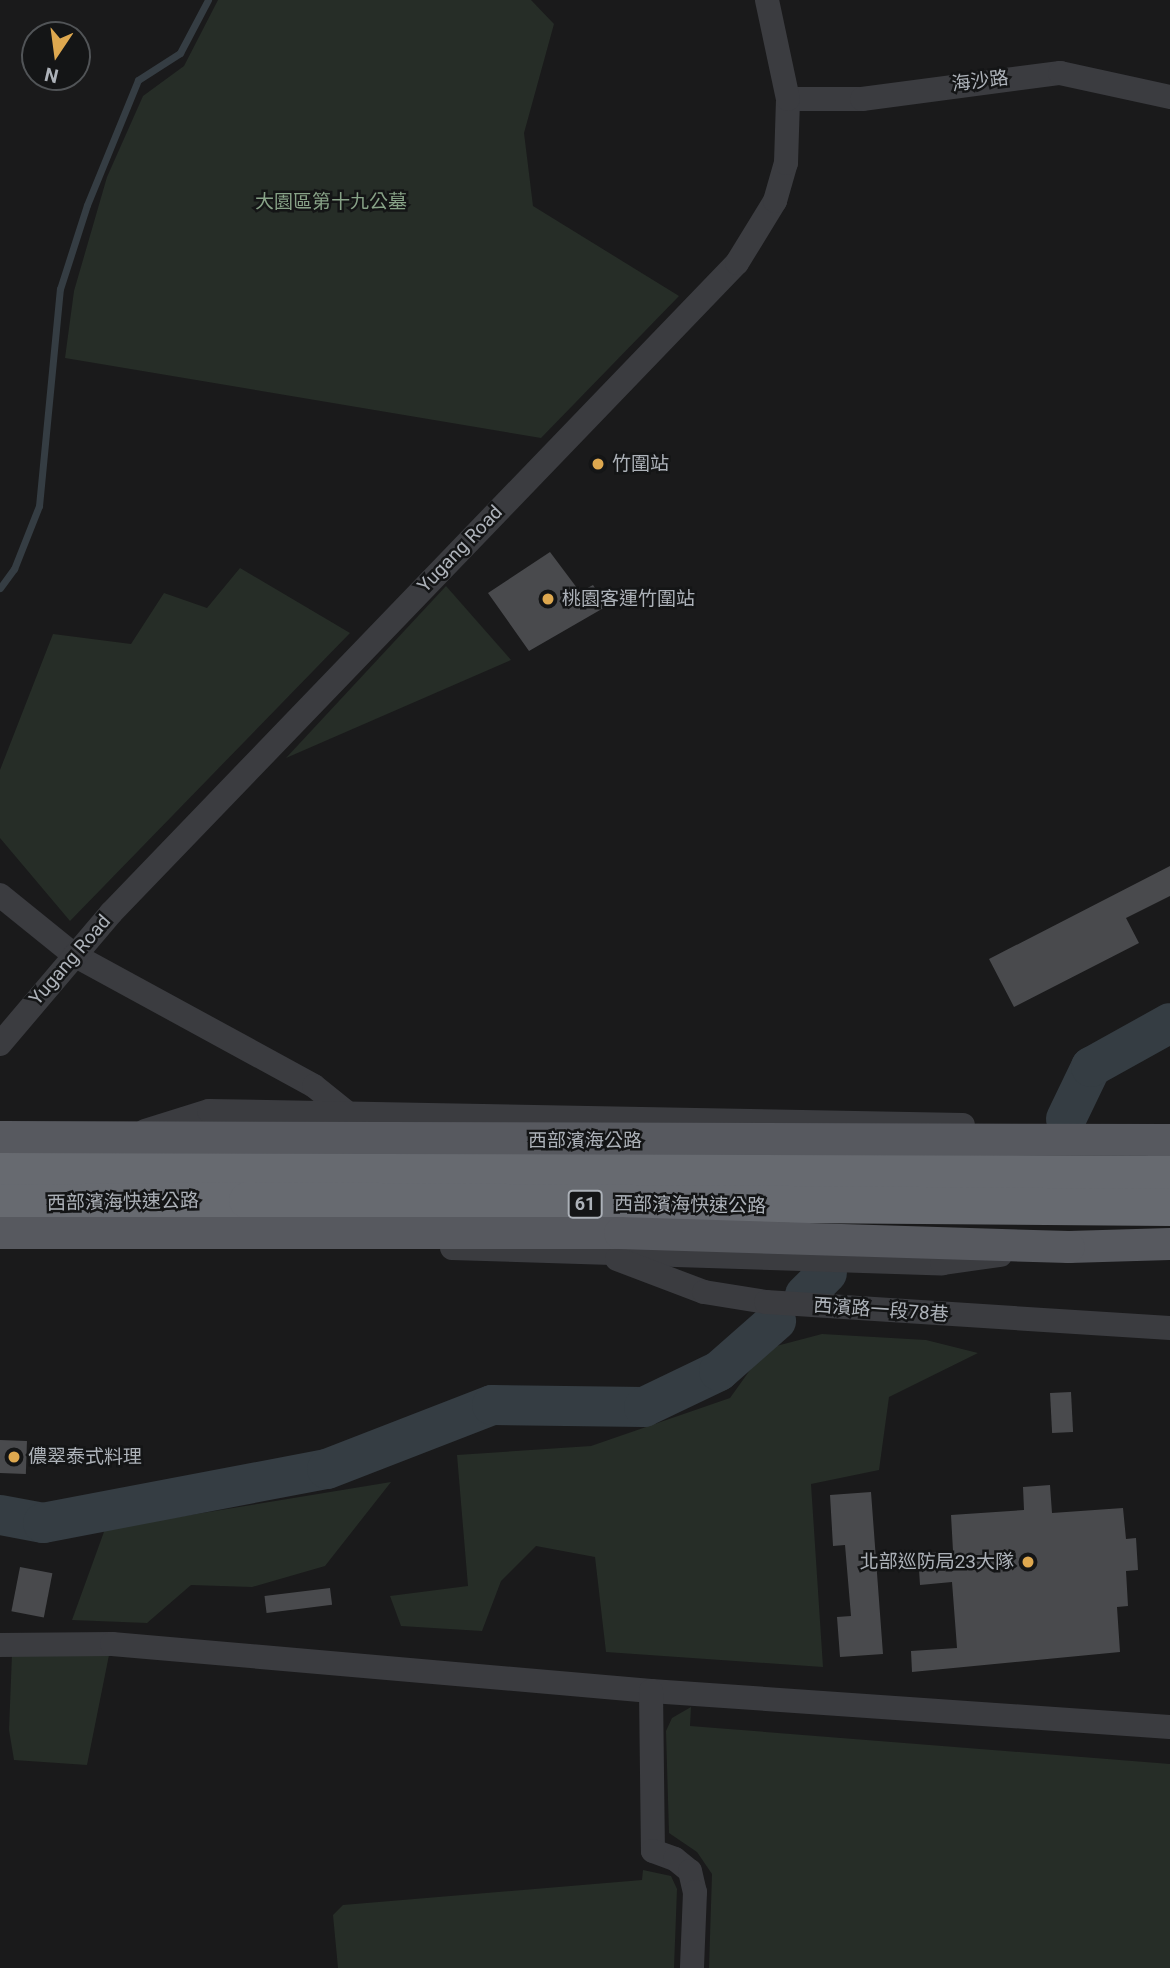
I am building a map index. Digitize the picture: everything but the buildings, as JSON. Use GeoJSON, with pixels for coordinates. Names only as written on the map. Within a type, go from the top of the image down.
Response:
{"type":"FeatureCollection","features":[{"type":"Feature","properties":{"kind":"highway","name":"西部濱海快速公路"},"geometry":{"type":"LineString","coordinates":[[0,1167],[1170,1174]]}},
{"type":"Feature","properties":{"kind":"highway","name":"西部濱海快速公路"},"geometry":{"type":"LineString","coordinates":[[0,1203],[1170,1207]]}},
{"type":"Feature","properties":{"kind":"main road","name":"西部濱海公路"},"geometry":{"type":"LineString","coordinates":[[0,1137],[1170,1140]]}},
{"type":"Feature","properties":{"kind":"main road","name":"61"},"geometry":{"type":"LineString","coordinates":[[0,1233],[620,1233],[1069,1247],[1170,1244]]}},
{"type":"Feature","properties":{"kind":"street","name":"Yugang Road"},"geometry":{"type":"LineString","coordinates":[[0,1044],[74,955],[737,263],[775,201],[786,163],[788,99],[767,0]]}},
{"type":"Feature","properties":{"kind":"street","name":"海沙路"},"geometry":{"type":"LineString","coordinates":[[788,99],[862,99],[1060,73],[1170,97]]}},
{"type":"Feature","properties":{"kind":"street"},"geometry":{"type":"LineString","coordinates":[[0,895],[74,955],[314,1086],[345,1111]]}},
{"type":"Feature","properties":{"kind":"street"},"geometry":{"type":"LineString","coordinates":[[0,1150],[90,1148],[209,1111],[345,1111],[1170,1130]]}},
{"type":"Feature","properties":{"kind":"street"},"geometry":{"type":"LineString","coordinates":[[0,1210],[95,1209],[254,1241],[942,1262],[1069,1247]]}},
{"type":"Feature","properties":{"kind":"street","name":"西濱路一段78巷"},"geometry":{"type":"LineString","coordinates":[[600,1252],[704,1292],[766,1302],[1170,1328]]}},
{"type":"Feature","properties":{"kind":"street"},"geometry":{"type":"LineString","coordinates":[[0,1644],[112,1644],[651,1691],[1170,1727]]}},
{"type":"Feature","properties":{"kind":"street"},"geometry":{"type":"LineString","coordinates":[[651,1691],[653,1851],[675,1859],[690,1871],[695,1892],[692,1968]]}},
{"type":"Feature","properties":{"kind":"green space","name":"大園區第十九公墓"},"geometry":{"type":"Polygon","coordinates":[[[218,0],[531,0],[554,24],[524,133],[533,206],[679,296],[541,438],[65,358],[74,291],[107,177],[143,96],[184,66],[218,0]]]}},
{"type":"Feature","properties":{"kind":"green space"},"geometry":{"type":"Polygon","coordinates":[[[240,568],[350,633],[70,921],[0,838],[0,770],[53,634],[131,644],[164,593],[207,608],[240,568]]]}},
{"type":"Feature","properties":{"kind":"green space"},"geometry":{"type":"Polygon","coordinates":[[[446,586],[511,660],[286,758],[446,586]]]}},
{"type":"Feature","properties":{"kind":"green space"},"geometry":{"type":"Polygon","coordinates":[[[822,1334],[926,1340],[978,1353],[889,1397],[879,1470],[811,1484],[823,1667],[606,1652],[595,1557],[536,1546],[501,1581],[482,1631],[401,1626],[390,1596],[468,1586],[457,1455],[591,1446],[730,1398],[765,1349],[822,1334]]]}},
{"type":"Feature","properties":{"kind":"green space"},"geometry":{"type":"Polygon","coordinates":[[[391,1482],[325,1566],[252,1587],[191,1585],[147,1623],[72,1620],[105,1529],[391,1482]]]}},
{"type":"Feature","properties":{"kind":"green space"},"geometry":{"type":"Polygon","coordinates":[[[12,1654],[109,1655],[87,1765],[14,1760],[9,1730],[12,1654]]]}},
{"type":"Feature","properties":{"kind":"green space"},"geometry":{"type":"Polygon","coordinates":[[[691,1707],[690,1726],[1170,1764],[1170,1968],[709,1968],[712,1874],[697,1852],[669,1833],[666,1731],[672,1718],[691,1707]]]}},
{"type":"Feature","properties":{"kind":"green space"},"geometry":{"type":"Polygon","coordinates":[[[643,1870],[671,1876],[677,1889],[674,1968],[338,1968],[333,1915],[343,1905],[642,1880],[643,1870]]]}},
{"type":"Feature","properties":{"kind":"waterway"},"geometry":{"type":"LineString","coordinates":[[0,588],[14,569],[39,506],[60,289],[87,205],[138,80],[180,53],[208,0]]}},
{"type":"Feature","properties":{"kind":"waterway"},"geometry":{"type":"LineString","coordinates":[[1066,1119],[1091,1067],[1170,1023]]}},
{"type":"Feature","properties":{"kind":"waterway"},"geometry":{"type":"LineString","coordinates":[[805,1295],[827,1273]]}},
{"type":"Feature","properties":{"kind":"waterway"},"geometry":{"type":"LineString","coordinates":[[0,1515],[43,1523],[327,1469],[492,1405],[644,1407],[719,1371],[776,1321]]}},
{"type":"Feature","properties":{"kind":"place","name":"竹圍站"},"geometry":{"type":"Point","coordinates":[598,464]}},
{"type":"Feature","properties":{"kind":"place","name":"桃園客運竹圍站"},"geometry":{"type":"Point","coordinates":[548,599]}},
{"type":"Feature","properties":{"kind":"place","name":"儂翠泰式料理"},"geometry":{"type":"Point","coordinates":[14,1457]}},
{"type":"Feature","properties":{"kind":"place","name":"北部巡防局23大隊"},"geometry":{"type":"Point","coordinates":[1028,1562]}}]}
